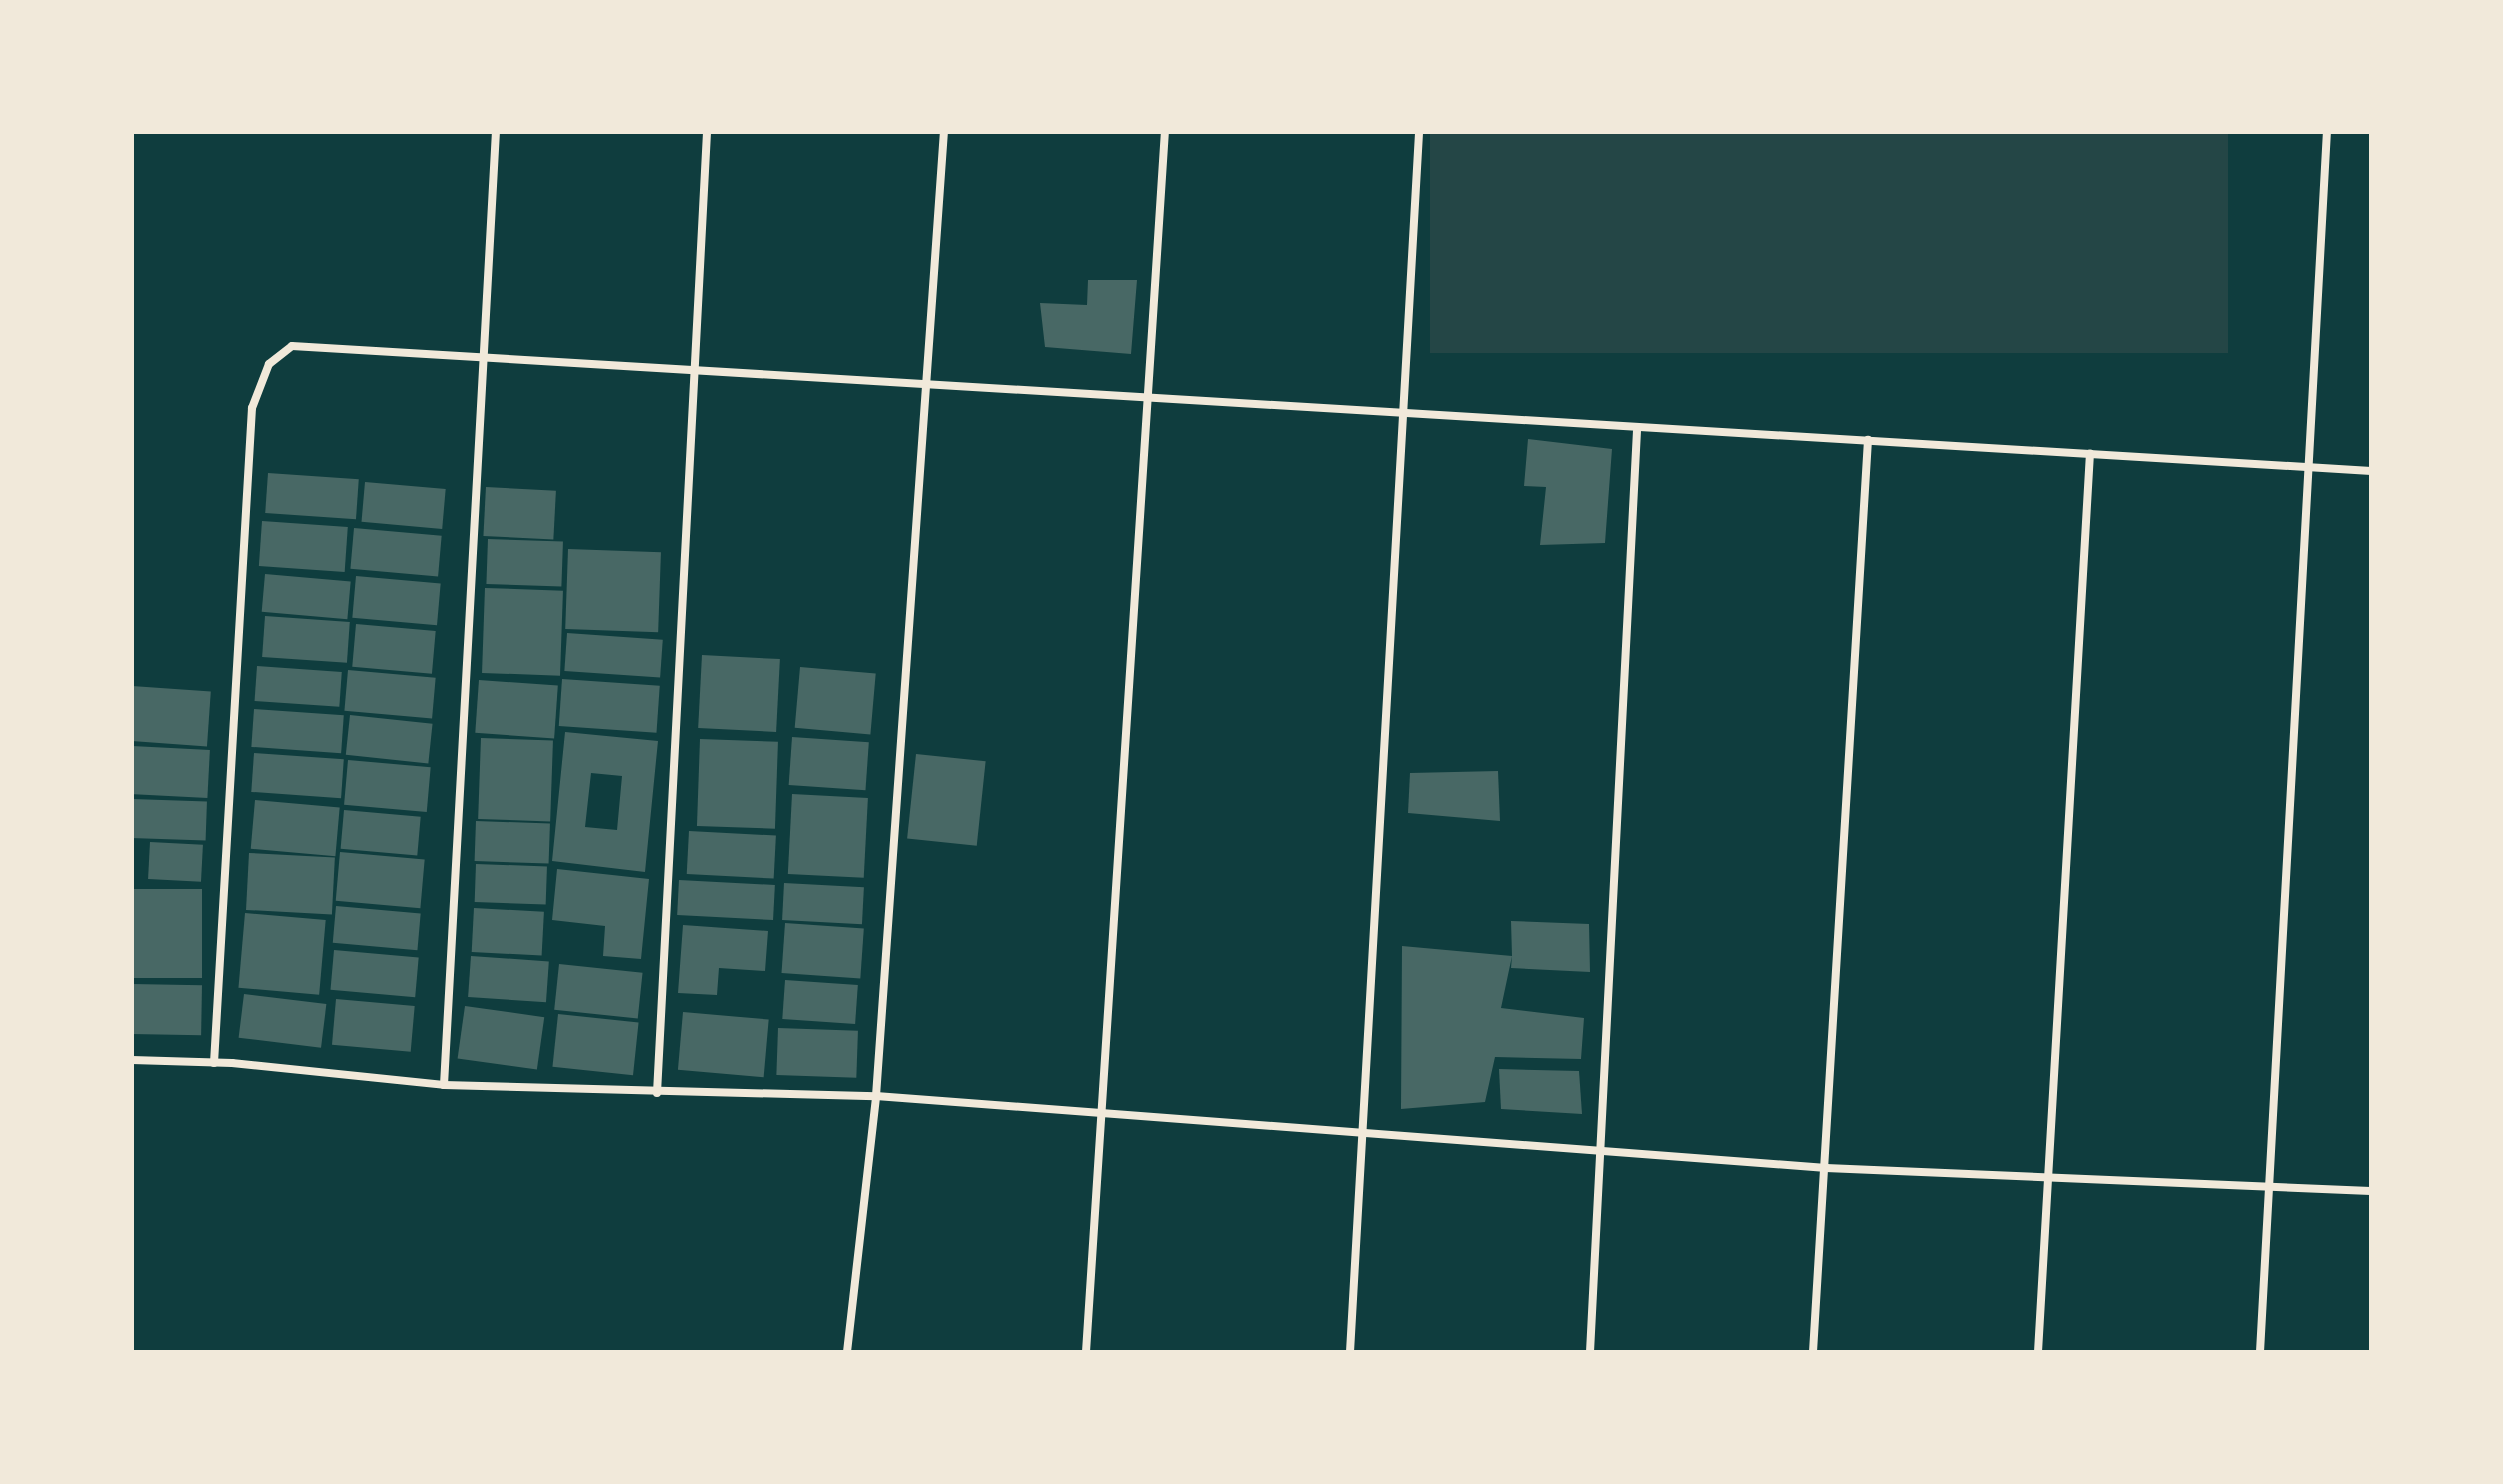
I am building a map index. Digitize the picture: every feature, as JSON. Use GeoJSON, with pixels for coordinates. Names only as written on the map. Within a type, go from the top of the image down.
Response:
{"type":"FeatureCollection","features":[{"type":"Feature","properties":{"kind":"street"},"geometry":{"type":"LineString","coordinates":[[444,1085],[496,132]]}},
{"type":"Feature","properties":{"kind":"street"},"geometry":{"type":"LineString","coordinates":[[657,1093],[707,132]]}},
{"type":"Feature","properties":{"kind":"street"},"geometry":{"type":"LineString","coordinates":[[847,1352],[876,1096],[932,381],[944,132]]}},
{"type":"Feature","properties":{"kind":"street"},"geometry":{"type":"LineString","coordinates":[[1086,1352],[1152,400],[1165,132]]}},
{"type":"Feature","properties":{"kind":"street"},"geometry":{"type":"LineString","coordinates":[[1350,1352],[1366,1137],[1400,413],[1419,132]]}},
{"type":"Feature","properties":{"kind":"street"},"geometry":{"type":"LineString","coordinates":[[2260,1352],[2312,466],[2327,132]]}},
{"type":"Feature","properties":{"kind":"street"},"geometry":{"type":"LineString","coordinates":[[214,1063],[252,408],[269,364],[292,346],[482,360],[932,381],[1152,400],[1400,413],[1637,431],[1868,440],[2371,471]]}},
{"type":"Feature","properties":{"kind":"street"},"geometry":{"type":"LineString","coordinates":[[1590,1352],[1604,1148],[1637,431]]}},
{"type":"Feature","properties":{"kind":"street"},"geometry":{"type":"LineString","coordinates":[[1813,1352],[1868,440]]}},
{"type":"Feature","properties":{"kind":"street"},"geometry":{"type":"LineString","coordinates":[[2038,1352],[2051,1174],[2090,454]]}},
{"type":"Feature","properties":{"kind":"street"},"geometry":{"type":"LineString","coordinates":[[132,1060],[214,1063],[444,1085],[657,1093],[876,1096],[1102,1111],[1366,1137],[1604,1148],[1826,1168],[2270,1181],[2371,1191]]}},
{"type":"Feature","properties":{"kind":"shaded area"},"geometry":{"type":"Polygon","coordinates":[[[1430,132],[2228,132],[2228,353],[1430,353],[1430,132]]]}},
{"type":"Feature","properties":{"kind":"building"},"geometry":{"type":"Polygon","coordinates":[[[1088,280],[1137,280],[1131,354],[1045,347],[1040,303],[1087,305],[1088,280]]]}},
{"type":"Feature","properties":{"kind":"building"},"geometry":{"type":"Polygon","coordinates":[[[1528,439],[1612,449],[1605,543],[1540,545],[1546,487],[1524,486],[1528,439]]]}},
{"type":"Feature","properties":{"kind":"building"},"geometry":{"type":"Polygon","coordinates":[[[268,473],[359,479],[356,519],[265,513],[268,473]]]}},
{"type":"Feature","properties":{"kind":"building"},"geometry":{"type":"Polygon","coordinates":[[[365,482],[446,489],[442,529],[362,522],[365,482]]]}},
{"type":"Feature","properties":{"kind":"building"},"geometry":{"type":"Polygon","coordinates":[[[486,487],[556,491],[553,540],[483,536],[486,487]]]}},
{"type":"Feature","properties":{"kind":"building"},"geometry":{"type":"Polygon","coordinates":[[[262,521],[348,527],[345,572],[259,566],[262,521]]]}},
{"type":"Feature","properties":{"kind":"building"},"geometry":{"type":"Polygon","coordinates":[[[354,528],[442,536],[438,577],[350,569],[354,528]]]}},
{"type":"Feature","properties":{"kind":"building"},"geometry":{"type":"Polygon","coordinates":[[[488,539],[563,542],[561,587],[486,584],[488,539]]]}},
{"type":"Feature","properties":{"kind":"building"},"geometry":{"type":"Polygon","coordinates":[[[568,549],[661,552],[658,632],[565,629],[568,549]]]}},
{"type":"Feature","properties":{"kind":"building"},"geometry":{"type":"Polygon","coordinates":[[[265,574],[351,581],[347,619],[262,612],[265,574]]]}},
{"type":"Feature","properties":{"kind":"building"},"geometry":{"type":"Polygon","coordinates":[[[356,576],[441,583],[437,625],[352,618],[356,576]]]}},
{"type":"Feature","properties":{"kind":"building"},"geometry":{"type":"Polygon","coordinates":[[[485,588],[563,591],[560,676],[482,673],[485,588]]]}},
{"type":"Feature","properties":{"kind":"building"},"geometry":{"type":"Polygon","coordinates":[[[265,616],[350,622],[347,663],[262,657],[265,616]]]}},
{"type":"Feature","properties":{"kind":"building"},"geometry":{"type":"Polygon","coordinates":[[[356,624],[436,631],[432,674],[352,667],[356,624]]]}},
{"type":"Feature","properties":{"kind":"building"},"geometry":{"type":"Polygon","coordinates":[[[567,633],[663,640],[660,678],[564,671],[567,633]]]}},
{"type":"Feature","properties":{"kind":"building"},"geometry":{"type":"Polygon","coordinates":[[[702,655],[780,659],[776,732],[698,728],[702,655]]]}},
{"type":"Feature","properties":{"kind":"building"},"geometry":{"type":"Polygon","coordinates":[[[257,666],[342,672],[339,707],[255,701],[257,666]]]}},
{"type":"Feature","properties":{"kind":"building"},"geometry":{"type":"Polygon","coordinates":[[[800,667],[876,674],[870,734],[795,728],[800,667]]]}},
{"type":"Feature","properties":{"kind":"building"},"geometry":{"type":"Polygon","coordinates":[[[348,670],[436,678],[432,719],[344,711],[348,670]]]}},
{"type":"Feature","properties":{"kind":"building"},"geometry":{"type":"Polygon","coordinates":[[[562,679],[660,686],[656,733],[559,726],[562,679]]]}},
{"type":"Feature","properties":{"kind":"building"},"geometry":{"type":"Polygon","coordinates":[[[479,680],[558,686],[554,738],[475,733],[479,680]]]}},
{"type":"Feature","properties":{"kind":"building"},"geometry":{"type":"Polygon","coordinates":[[[132,686],[211,692],[207,746],[132,741],[132,686]]]}},
{"type":"Feature","properties":{"kind":"building"},"geometry":{"type":"Polygon","coordinates":[[[254,709],[344,715],[341,753],[251,747],[254,709]]]}},
{"type":"Feature","properties":{"kind":"building"},"geometry":{"type":"Polygon","coordinates":[[[350,715],[433,724],[428,763],[346,755],[350,715]]]}},
{"type":"Feature","properties":{"kind":"building"},"geometry":{"type":"Polygon","coordinates":[[[565,732],[658,741],[645,872],[552,861],[565,732]],[[591,773],[585,827],[617,830],[622,776],[591,773]]]}},
{"type":"Feature","properties":{"kind":"building"},"geometry":{"type":"Polygon","coordinates":[[[792,737],[869,742],[865,790],[789,785],[792,737]]]}},
{"type":"Feature","properties":{"kind":"building"},"geometry":{"type":"Polygon","coordinates":[[[481,738],[553,741],[550,821],[478,819],[481,738]]]}},
{"type":"Feature","properties":{"kind":"building"},"geometry":{"type":"Polygon","coordinates":[[[700,739],[778,742],[775,829],[697,826],[700,739]]]}},
{"type":"Feature","properties":{"kind":"building"},"geometry":{"type":"Polygon","coordinates":[[[132,746],[210,750],[207,798],[132,794],[132,746]]]}},
{"type":"Feature","properties":{"kind":"building"},"geometry":{"type":"Polygon","coordinates":[[[254,753],[344,759],[341,798],[251,792],[254,753]]]}},
{"type":"Feature","properties":{"kind":"building"},"geometry":{"type":"Polygon","coordinates":[[[916,754],[986,761],[977,846],[907,839],[916,754]]]}},
{"type":"Feature","properties":{"kind":"building"},"geometry":{"type":"Polygon","coordinates":[[[348,760],[431,767],[427,812],[344,805],[348,760]]]}},
{"type":"Feature","properties":{"kind":"building"},"geometry":{"type":"Polygon","coordinates":[[[1498,771],[1500,821],[1408,813],[1410,773],[1498,771]]]}},
{"type":"Feature","properties":{"kind":"building"},"geometry":{"type":"Polygon","coordinates":[[[792,794],[868,798],[864,878],[788,874],[792,794]]]}},
{"type":"Feature","properties":{"kind":"building"},"geometry":{"type":"Polygon","coordinates":[[[132,799],[207,802],[206,841],[132,838],[132,799]]]}},
{"type":"Feature","properties":{"kind":"building"},"geometry":{"type":"Polygon","coordinates":[[[255,800],[340,807],[335,856],[251,849],[255,800]]]}},
{"type":"Feature","properties":{"kind":"building"},"geometry":{"type":"Polygon","coordinates":[[[344,810],[421,817],[417,856],[341,849],[344,810]]]}},
{"type":"Feature","properties":{"kind":"building"},"geometry":{"type":"Polygon","coordinates":[[[476,821],[550,824],[549,864],[475,861],[476,821]]]}},
{"type":"Feature","properties":{"kind":"building"},"geometry":{"type":"Polygon","coordinates":[[[689,831],[776,836],[774,878],[687,874],[689,831]]]}},
{"type":"Feature","properties":{"kind":"building"},"geometry":{"type":"Polygon","coordinates":[[[150,842],[203,845],[201,882],[148,879],[150,842]]]}},
{"type":"Feature","properties":{"kind":"building"},"geometry":{"type":"Polygon","coordinates":[[[340,852],[425,859],[420,908],[336,901],[340,852]]]}},
{"type":"Feature","properties":{"kind":"building"},"geometry":{"type":"Polygon","coordinates":[[[249,853],[335,858],[332,914],[246,910],[249,853]]]}},
{"type":"Feature","properties":{"kind":"building"},"geometry":{"type":"Polygon","coordinates":[[[476,864],[547,866],[546,904],[475,902],[476,864]]]}},
{"type":"Feature","properties":{"kind":"building"},"geometry":{"type":"Polygon","coordinates":[[[557,869],[649,879],[641,959],[603,956],[605,926],[552,920],[557,869]]]}},
{"type":"Feature","properties":{"kind":"building"},"geometry":{"type":"Polygon","coordinates":[[[679,880],[775,885],[773,920],[677,915],[679,880]]]}},
{"type":"Feature","properties":{"kind":"building"},"geometry":{"type":"Polygon","coordinates":[[[784,883],[864,887],[862,924],[782,920],[784,883]]]}},
{"type":"Feature","properties":{"kind":"building"},"geometry":{"type":"Polygon","coordinates":[[[132,889],[202,889],[202,978],[132,978],[132,889]]]}},
{"type":"Feature","properties":{"kind":"building"},"geometry":{"type":"Polygon","coordinates":[[[336,906],[421,913],[417,950],[333,943],[336,906]]]}},
{"type":"Feature","properties":{"kind":"building"},"geometry":{"type":"Polygon","coordinates":[[[474,908],[544,912],[542,956],[472,952],[474,908]]]}},
{"type":"Feature","properties":{"kind":"building"},"geometry":{"type":"Polygon","coordinates":[[[245,913],[326,920],[319,995],[238,988],[245,913]]]}},
{"type":"Feature","properties":{"kind":"building"},"geometry":{"type":"Polygon","coordinates":[[[1511,921],[1589,924],[1590,972],[1511,968],[1511,921]]]}},
{"type":"Feature","properties":{"kind":"building"},"geometry":{"type":"Polygon","coordinates":[[[785,923],[864,929],[860,978],[782,973],[785,923]]]}},
{"type":"Feature","properties":{"kind":"building"},"geometry":{"type":"Polygon","coordinates":[[[683,925],[768,931],[765,971],[719,968],[717,995],[678,993],[683,925]]]}},
{"type":"Feature","properties":{"kind":"building"},"geometry":{"type":"Polygon","coordinates":[[[1402,946],[1512,956],[1501,1008],[1584,1018],[1581,1059],[1495,1057],[1485,1102],[1401,1109],[1402,946]]]}},
{"type":"Feature","properties":{"kind":"building"},"geometry":{"type":"Polygon","coordinates":[[[334,950],[419,957],[415,997],[331,990],[334,950]]]}},
{"type":"Feature","properties":{"kind":"building"},"geometry":{"type":"Polygon","coordinates":[[[471,956],[549,961],[546,1002],[468,997],[471,956]]]}},
{"type":"Feature","properties":{"kind":"building"},"geometry":{"type":"Polygon","coordinates":[[[559,964],[643,973],[638,1019],[554,1010],[559,964]]]}},
{"type":"Feature","properties":{"kind":"building"},"geometry":{"type":"Polygon","coordinates":[[[785,980],[858,985],[855,1024],[782,1019],[785,980]]]}},
{"type":"Feature","properties":{"kind":"building"},"geometry":{"type":"Polygon","coordinates":[[[132,984],[202,985],[201,1035],[132,1034],[132,984]]]}},
{"type":"Feature","properties":{"kind":"building"},"geometry":{"type":"Polygon","coordinates":[[[244,994],[326,1004],[321,1048],[239,1038],[244,994]]]}},
{"type":"Feature","properties":{"kind":"building"},"geometry":{"type":"Polygon","coordinates":[[[336,999],[415,1006],[411,1052],[332,1045],[336,999]]]}},
{"type":"Feature","properties":{"kind":"building"},"geometry":{"type":"Polygon","coordinates":[[[465,1006],[544,1017],[537,1070],[458,1058],[465,1006]]]}},
{"type":"Feature","properties":{"kind":"building"},"geometry":{"type":"Polygon","coordinates":[[[683,1012],[769,1019],[764,1077],[678,1070],[683,1012]]]}},
{"type":"Feature","properties":{"kind":"building"},"geometry":{"type":"Polygon","coordinates":[[[558,1014],[639,1022],[633,1075],[552,1067],[558,1014]]]}},
{"type":"Feature","properties":{"kind":"building"},"geometry":{"type":"Polygon","coordinates":[[[778,1028],[858,1031],[856,1078],[776,1075],[778,1028]]]}},
{"type":"Feature","properties":{"kind":"building"},"geometry":{"type":"Polygon","coordinates":[[[1499,1069],[1579,1071],[1582,1114],[1501,1109],[1499,1069]]]}}]}
